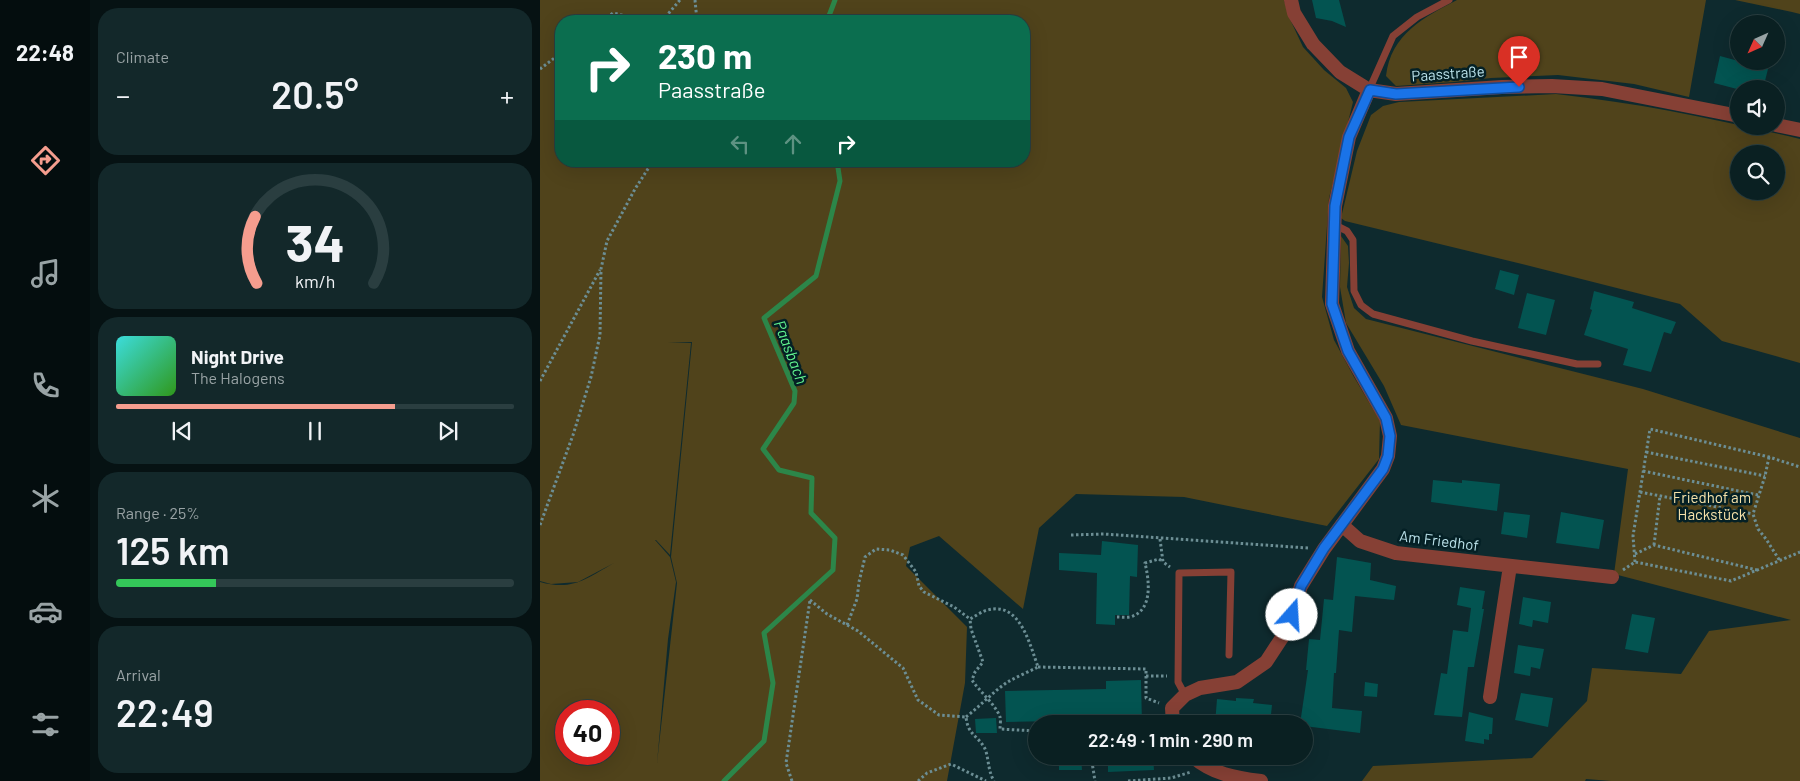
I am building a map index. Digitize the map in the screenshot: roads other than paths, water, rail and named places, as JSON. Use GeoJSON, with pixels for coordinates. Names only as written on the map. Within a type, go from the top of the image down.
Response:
{"type":"FeatureCollection","features":[{"type":"Feature","properties":{"kind":"street","name":"Paasstraße"},"geometry":{"type":"LineString","coordinates":[[1291,0],[1294,13],[1313,44],[1340,72],[1370,90],[1396,94],[1502,87],[1572,87],[1602,90],[1730,114]]}},
{"type":"Feature","properties":{"kind":"street"},"geometry":{"type":"LineString","coordinates":[[1172,715],[1172,708],[1185,695],[1200,688],[1237,682],[1266,662],[1287,630],[1301,586],[1324,548],[1383,469],[1388,456],[1390,436],[1386,418],[1348,351],[1332,304],[1335,206],[1349,137],[1370,90]]}},
{"type":"Feature","properties":{"kind":"street"},"geometry":{"type":"LineString","coordinates":[[1785,127],[1800,130]]}},
{"type":"Feature","properties":{"kind":"street","name":"Am Friedhof"},"geometry":{"type":"LineString","coordinates":[[1342,526],[1360,541],[1396,553],[1612,577]]}},
{"type":"Feature","properties":{"kind":"street"},"geometry":{"type":"LineString","coordinates":[[1490,697],[1510,566]]}},
{"type":"Feature","properties":{"kind":"street"},"geometry":{"type":"LineString","coordinates":[[1206,765],[1228,776],[1262,781]]}},
{"type":"Feature","properties":{"kind":"lane"},"geometry":{"type":"LineString","coordinates":[[1370,90],[1393,36],[1417,17],[1450,0]]}},
{"type":"Feature","properties":{"kind":"lane"},"geometry":{"type":"LineString","coordinates":[[1334,225],[1347,231],[1353,240],[1354,290],[1361,305],[1373,314],[1472,340],[1578,364],[1598,364]]}},
{"type":"Feature","properties":{"kind":"lane"},"geometry":{"type":"LineString","coordinates":[[1185,695],[1178,682],[1179,573],[1231,572],[1229,655]]}},
{"type":"Feature","properties":{"kind":"waterway","name":"Paasbach"},"geometry":{"type":"LineString","coordinates":[[829,15],[835,0]]}},
{"type":"Feature","properties":{"kind":"waterway","name":"Paasbach"},"geometry":{"type":"LineString","coordinates":[[724,781],[764,741],[773,683],[764,633],[833,570],[835,538],[811,513],[812,478],[779,470],[763,449],[794,403],[795,391],[764,318],[816,276],[840,181],[838,167]]}},
{"type":"Feature","properties":{"kind":"park label","name":"Friedhof am Hackstück"},"geometry":{"type":"Point","coordinates":[1712,506]}}]}
